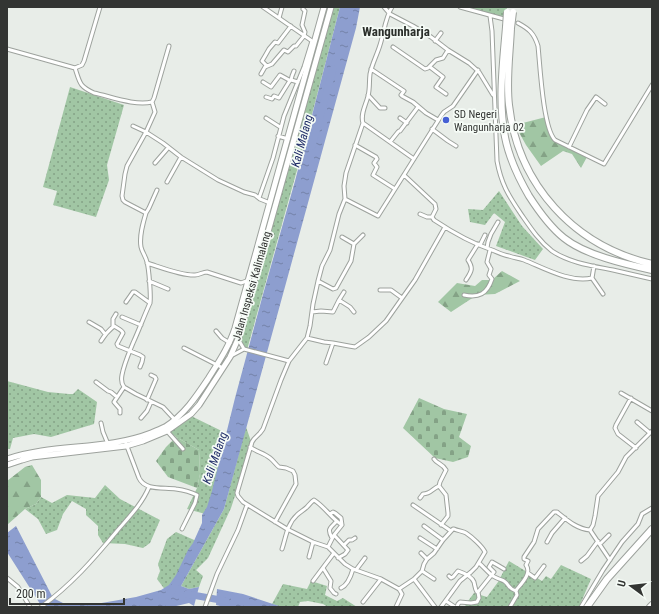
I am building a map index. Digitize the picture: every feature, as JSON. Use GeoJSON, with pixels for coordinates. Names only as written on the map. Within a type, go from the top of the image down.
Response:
{"type":"FeatureCollection","features":[{"type":"Feature","properties":{"kind":"highway"},"geometry":{"type":"LineString","coordinates":[[510,10],[507,86],[508,105],[517,145],[532,176],[543,194],[582,234],[608,249],[652,264]]}},
{"type":"Feature","properties":{"kind":"highway"},"geometry":{"type":"LineString","coordinates":[[509,28],[502,86],[502,112],[505,136],[512,162],[525,189],[538,211],[564,238],[578,246],[615,261],[652,270]]}},
{"type":"Feature","properties":{"kind":"highway"},"geometry":{"type":"LineString","coordinates":[[587,607],[607,579],[652,529]]}},
{"type":"Feature","properties":{"kind":"main road","name":"Jalan Inspeksi Kalimalang"},"geometry":{"type":"LineString","coordinates":[[273,204],[313,42],[324,7]]}},
{"type":"Feature","properties":{"kind":"main road","name":"Jalan Inspeksi Kalimalang"},"geometry":{"type":"LineString","coordinates":[[126,443],[191,414],[204,398],[236,345],[254,271],[331,7]]}},
{"type":"Feature","properties":{"kind":"main road","name":"Jalan Inspeksi Kalimalang"},"geometry":{"type":"LineString","coordinates":[[7,465],[32,457],[143,441],[167,432],[198,394],[230,343],[249,280],[254,271]]}},
{"type":"Feature","properties":{"kind":"main road"},"geometry":{"type":"LineString","coordinates":[[198,394],[204,398]]}},
{"type":"Feature","properties":{"kind":"main road","name":"Jalan Inspeksi Kalimalang"},"geometry":{"type":"LineString","coordinates":[[7,459],[26,454],[109,446]]}},
{"type":"Feature","properties":{"kind":"street"},"geometry":{"type":"LineString","coordinates":[[7,49],[75,68],[82,66],[100,7]]}},
{"type":"Feature","properties":{"kind":"street"},"geometry":{"type":"LineString","coordinates":[[259,198],[267,178],[280,127],[313,42],[263,7]]}},
{"type":"Feature","properties":{"kind":"street"},"geometry":{"type":"LineString","coordinates":[[280,18],[282,7]]}},
{"type":"Feature","properties":{"kind":"street"},"geometry":{"type":"LineString","coordinates":[[384,7],[388,12],[413,26],[478,70],[494,96]]}},
{"type":"Feature","properties":{"kind":"street"},"geometry":{"type":"LineString","coordinates":[[392,7],[388,12],[380,46],[371,69],[368,95],[362,118],[364,123],[414,159]]}},
{"type":"Feature","properties":{"kind":"street"},"geometry":{"type":"LineString","coordinates":[[460,7],[504,19]]}},
{"type":"Feature","properties":{"kind":"street"},"geometry":{"type":"LineString","coordinates":[[261,74],[267,66],[272,64],[284,50],[288,52],[296,46],[304,36],[305,32],[302,25],[305,9]]}},
{"type":"Feature","properties":{"kind":"street"},"geometry":{"type":"LineString","coordinates":[[490,16],[492,31],[497,161],[504,187],[512,200],[529,226],[546,245],[560,256],[572,261],[652,279]]}},
{"type":"Feature","properties":{"kind":"street"},"geometry":{"type":"LineString","coordinates":[[518,23],[533,34],[536,40],[544,104],[552,138],[604,164],[652,85]]}},
{"type":"Feature","properties":{"kind":"street"},"geometry":{"type":"LineString","coordinates":[[267,66],[262,61],[264,57],[275,42],[278,43],[291,26]]}},
{"type":"Feature","properties":{"kind":"street"},"geometry":{"type":"LineString","coordinates":[[435,41],[441,33]]}},
{"type":"Feature","properties":{"kind":"street"},"geometry":{"type":"LineString","coordinates":[[146,213],[123,200],[124,178],[127,166],[146,132],[155,112],[152,102],[169,46]]}},
{"type":"Feature","properties":{"kind":"street"},"geometry":{"type":"LineString","coordinates":[[393,47],[425,69],[430,67],[436,60],[443,58],[448,50]]}},
{"type":"Feature","properties":{"kind":"street"},"geometry":{"type":"LineString","coordinates":[[430,67],[442,77],[436,87],[446,94]]}},
{"type":"Feature","properties":{"kind":"street"},"geometry":{"type":"LineString","coordinates":[[75,68],[82,86],[94,93],[137,104],[152,102]]}},
{"type":"Feature","properties":{"kind":"street"},"geometry":{"type":"LineString","coordinates":[[371,69],[404,91],[401,95],[413,102],[426,114],[438,120]]}},
{"type":"Feature","properties":{"kind":"street"},"geometry":{"type":"LineString","coordinates":[[345,199],[378,216],[438,120],[444,112],[453,106],[478,70]]}},
{"type":"Feature","properties":{"kind":"street"},"geometry":{"type":"LineString","coordinates":[[266,97],[272,99],[274,96],[279,98],[291,80],[294,71]]}},
{"type":"Feature","properties":{"kind":"street"},"geometry":{"type":"LineString","coordinates":[[263,82],[271,87],[280,74],[289,80],[298,82]]}},
{"type":"Feature","properties":{"kind":"street"},"geometry":{"type":"LineString","coordinates":[[487,83],[494,81]]}},
{"type":"Feature","properties":{"kind":"street"},"geometry":{"type":"LineString","coordinates":[[368,95],[380,108],[385,108]]}},
{"type":"Feature","properties":{"kind":"street"},"geometry":{"type":"LineString","coordinates":[[292,96],[299,98]]}},
{"type":"Feature","properties":{"kind":"street"},"geometry":{"type":"LineString","coordinates":[[569,147],[587,110],[596,97],[605,104]]}},
{"type":"Feature","properties":{"kind":"street"},"geometry":{"type":"LineString","coordinates":[[390,142],[407,123],[418,107]]}},
{"type":"Feature","properties":{"kind":"street"},"geometry":{"type":"LineString","coordinates":[[266,118],[280,127]]}},
{"type":"Feature","properties":{"kind":"street"},"geometry":{"type":"LineString","coordinates":[[400,118],[407,123]]}},
{"type":"Feature","properties":{"kind":"street"},"geometry":{"type":"LineString","coordinates":[[364,123],[345,178],[345,199],[330,250],[322,266],[307,338],[289,361],[263,429],[254,439],[250,447],[237,493],[240,499],[247,505],[275,522],[313,542],[328,547],[345,564],[381,579],[399,589],[402,594],[396,607]]}},
{"type":"Feature","properties":{"kind":"street"},"geometry":{"type":"LineString","coordinates":[[133,126],[146,132],[181,157],[218,180],[244,192],[256,195],[260,199],[273,204]]}},
{"type":"Feature","properties":{"kind":"street"},"geometry":{"type":"LineString","coordinates":[[432,129],[456,146]]}},
{"type":"Feature","properties":{"kind":"street"},"geometry":{"type":"LineString","coordinates":[[278,136],[288,139]]}},
{"type":"Feature","properties":{"kind":"street"},"geometry":{"type":"LineString","coordinates":[[356,145],[377,158],[374,163],[377,167],[373,176],[395,189]]}},
{"type":"Feature","properties":{"kind":"street"},"geometry":{"type":"LineString","coordinates":[[155,163],[168,148]]}},
{"type":"Feature","properties":{"kind":"street"},"geometry":{"type":"LineString","coordinates":[[167,182],[181,157]]}},
{"type":"Feature","properties":{"kind":"street"},"geometry":{"type":"LineString","coordinates":[[404,175],[435,204],[437,207],[432,217]]}},
{"type":"Feature","properties":{"kind":"street"},"geometry":{"type":"LineString","coordinates":[[156,190],[146,213],[142,228],[141,248],[147,263],[151,298],[130,351],[122,375],[122,385],[147,400],[163,407],[176,422]]}},
{"type":"Feature","properties":{"kind":"street"},"geometry":{"type":"LineString","coordinates":[[420,214],[427,218],[432,217]]}},
{"type":"Feature","properties":{"kind":"street"},"geometry":{"type":"LineString","coordinates":[[432,217],[445,227],[488,249],[522,259],[565,277],[592,278]]}},
{"type":"Feature","properties":{"kind":"street"},"geometry":{"type":"LineString","coordinates":[[464,295],[477,296],[483,294],[490,285],[492,279],[489,275],[492,269],[487,262],[488,249],[491,234],[498,222]]}},
{"type":"Feature","properties":{"kind":"street"},"geometry":{"type":"LineString","coordinates":[[307,338],[355,347],[369,337],[386,321],[423,268],[445,227]]}},
{"type":"Feature","properties":{"kind":"street"},"geometry":{"type":"LineString","coordinates":[[318,281],[333,289],[336,288],[351,261],[354,244],[363,235]]}},
{"type":"Feature","properties":{"kind":"street"},"geometry":{"type":"LineString","coordinates":[[466,280],[472,269],[468,260],[485,235]]}},
{"type":"Feature","properties":{"kind":"street"},"geometry":{"type":"LineString","coordinates":[[342,237],[354,244]]}},
{"type":"Feature","properties":{"kind":"street"},"geometry":{"type":"LineString","coordinates":[[147,263],[194,276],[207,272],[241,283],[249,280]]}},
{"type":"Feature","properties":{"kind":"street"},"geometry":{"type":"LineString","coordinates":[[594,266],[592,278],[603,294]]}},
{"type":"Feature","properties":{"kind":"street"},"geometry":{"type":"LineString","coordinates":[[149,281],[168,289]]}},
{"type":"Feature","properties":{"kind":"street"},"geometry":{"type":"LineString","coordinates":[[380,290],[391,290],[402,298]]}},
{"type":"Feature","properties":{"kind":"street"},"geometry":{"type":"LineString","coordinates":[[126,302],[133,292],[135,292],[150,303]]}},
{"type":"Feature","properties":{"kind":"street"},"geometry":{"type":"LineString","coordinates":[[312,312],[333,312],[344,292]]}},
{"type":"Feature","properties":{"kind":"street"},"geometry":{"type":"LineString","coordinates":[[339,300],[350,307],[354,312]]}},
{"type":"Feature","properties":{"kind":"street"},"geometry":{"type":"LineString","coordinates":[[101,341],[105,334],[113,326],[113,319],[116,314]]}},
{"type":"Feature","properties":{"kind":"street"},"geometry":{"type":"LineString","coordinates":[[122,317],[141,325]]}},
{"type":"Feature","properties":{"kind":"street"},"geometry":{"type":"LineString","coordinates":[[89,322],[101,329],[105,334]]}},
{"type":"Feature","properties":{"kind":"street"},"geometry":{"type":"LineString","coordinates":[[113,326],[123,332],[123,335],[117,342],[118,346],[143,357],[140,366]]}},
{"type":"Feature","properties":{"kind":"street"},"geometry":{"type":"LineString","coordinates":[[216,331],[222,338],[236,345]]}},
{"type":"Feature","properties":{"kind":"street"},"geometry":{"type":"LineString","coordinates":[[238,339],[246,350]]}},
{"type":"Feature","properties":{"kind":"street"},"geometry":{"type":"LineString","coordinates":[[326,362],[333,343]]}},
{"type":"Feature","properties":{"kind":"street"},"geometry":{"type":"LineString","coordinates":[[184,348],[223,368]]}},
{"type":"Feature","properties":{"kind":"street"},"geometry":{"type":"LineString","coordinates":[[230,356],[246,350],[289,361]]}},
{"type":"Feature","properties":{"kind":"street"},"geometry":{"type":"LineString","coordinates":[[147,400],[156,379],[151,375]]}},
{"type":"Feature","properties":{"kind":"street"},"geometry":{"type":"LineString","coordinates":[[96,382],[117,397]]}},
{"type":"Feature","properties":{"kind":"street"},"geometry":{"type":"LineString","coordinates":[[120,413],[120,409],[114,402],[124,387]]}},
{"type":"Feature","properties":{"kind":"street"},"geometry":{"type":"LineString","coordinates":[[621,393],[652,411]]}},
{"type":"Feature","properties":{"kind":"street"},"geometry":{"type":"LineString","coordinates":[[631,398],[615,428],[618,434],[636,448]]}},
{"type":"Feature","properties":{"kind":"street"},"geometry":{"type":"LineString","coordinates":[[141,418],[147,411],[151,402]]}},
{"type":"Feature","properties":{"kind":"street"},"geometry":{"type":"LineString","coordinates":[[590,530],[593,525],[598,496],[618,472],[626,457],[651,433],[637,422]]}},
{"type":"Feature","properties":{"kind":"street"},"geometry":{"type":"LineString","coordinates":[[101,423],[109,446]]}},
{"type":"Feature","properties":{"kind":"street"},"geometry":{"type":"LineString","coordinates":[[167,432],[184,449]]}},
{"type":"Feature","properties":{"kind":"street"},"geometry":{"type":"LineString","coordinates":[[126,443],[140,481],[143,484],[149,487],[176,489],[198,495],[182,529]]}},
{"type":"Feature","properties":{"kind":"street"},"geometry":{"type":"LineString","coordinates":[[250,447],[272,459],[279,468],[289,468],[293,471],[295,476],[296,484],[275,522]]}},
{"type":"Feature","properties":{"kind":"street"},"geometry":{"type":"LineString","coordinates":[[420,498],[423,494],[431,492],[439,486],[446,470],[434,459]]}},
{"type":"Feature","properties":{"kind":"street"},"geometry":{"type":"LineString","coordinates":[[439,486],[446,495],[448,510],[448,516],[441,525]]}},
{"type":"Feature","properties":{"kind":"street"},"geometry":{"type":"LineString","coordinates":[[41,607],[56,596],[92,561],[135,510],[144,498],[149,487]]}},
{"type":"Feature","properties":{"kind":"street"},"geometry":{"type":"LineString","coordinates":[[282,549],[287,529],[296,515],[307,508],[310,502],[314,500],[342,526]]}},
{"type":"Feature","properties":{"kind":"street"},"geometry":{"type":"LineString","coordinates":[[205,607],[217,574],[238,530],[247,505]]}},
{"type":"Feature","properties":{"kind":"street"},"geometry":{"type":"LineString","coordinates":[[413,505],[451,531]]}},
{"type":"Feature","properties":{"kind":"street"},"geometry":{"type":"LineString","coordinates":[[581,607],[610,560],[638,524],[642,514],[652,508]]}},
{"type":"Feature","properties":{"kind":"street"},"geometry":{"type":"LineString","coordinates":[[328,547],[333,536],[342,526],[341,518],[336,513],[333,512],[330,514]]}},
{"type":"Feature","properties":{"kind":"street"},"geometry":{"type":"LineString","coordinates":[[510,607],[516,596],[516,592],[528,574],[529,569],[526,565],[528,561],[524,559],[524,557],[534,542],[538,528],[554,512],[557,512],[572,524],[590,530],[610,560]]}},
{"type":"Feature","properties":{"kind":"street"},"geometry":{"type":"LineString","coordinates":[[547,542],[564,518]]}},
{"type":"Feature","properties":{"kind":"street"},"geometry":{"type":"LineString","coordinates":[[336,522],[329,531],[349,550],[338,558]]}},
{"type":"Feature","properties":{"kind":"street"},"geometry":{"type":"LineString","coordinates":[[424,526],[443,540]]}},
{"type":"Feature","properties":{"kind":"street"},"geometry":{"type":"LineString","coordinates":[[552,526],[556,529]]}},
{"type":"Feature","properties":{"kind":"street"},"geometry":{"type":"LineString","coordinates":[[399,589],[414,579],[422,571],[427,559],[434,554],[451,531],[454,529],[465,532],[474,539],[485,552],[479,563],[460,581],[441,607]]}},
{"type":"Feature","properties":{"kind":"street"},"geometry":{"type":"LineString","coordinates":[[581,561],[599,542],[609,535]]}},
{"type":"Feature","properties":{"kind":"street"},"geometry":{"type":"LineString","coordinates":[[344,545],[349,540],[355,538]]}},
{"type":"Feature","properties":{"kind":"street"},"geometry":{"type":"LineString","coordinates":[[420,538],[437,550]]}},
{"type":"Feature","properties":{"kind":"street"},"geometry":{"type":"LineString","coordinates":[[309,557],[313,542]]}},
{"type":"Feature","properties":{"kind":"street"},"geometry":{"type":"LineString","coordinates":[[313,580],[334,553]]}},
{"type":"Feature","properties":{"kind":"street"},"geometry":{"type":"LineString","coordinates":[[421,553],[427,559]]}},
{"type":"Feature","properties":{"kind":"street"},"geometry":{"type":"LineString","coordinates":[[341,588],[345,585],[354,569],[365,558]]}},
{"type":"Feature","properties":{"kind":"street"},"geometry":{"type":"LineString","coordinates":[[478,592],[494,572],[488,567],[492,562],[504,568]]}},
{"type":"Feature","properties":{"kind":"street"},"geometry":{"type":"LineString","coordinates":[[479,563],[484,566],[491,575],[504,581],[510,589],[516,592]]}},
{"type":"Feature","properties":{"kind":"street"},"geometry":{"type":"LineString","coordinates":[[528,574],[535,578],[544,566]]}},
{"type":"Feature","properties":{"kind":"street"},"geometry":{"type":"LineString","coordinates":[[323,568],[331,581],[330,588],[336,594]]}},
{"type":"Feature","properties":{"kind":"street"},"geometry":{"type":"LineString","coordinates":[[446,601],[456,607],[460,602],[477,602],[479,598],[473,580],[468,575],[458,570],[453,577],[451,578],[449,576]]}},
{"type":"Feature","properties":{"kind":"street"},"geometry":{"type":"LineString","coordinates":[[422,571],[434,579]]}},
{"type":"Feature","properties":{"kind":"street"},"geometry":{"type":"LineString","coordinates":[[7,578],[18,587],[30,607]]}},
{"type":"Feature","properties":{"kind":"street"},"geometry":{"type":"LineString","coordinates":[[363,602],[381,579]]}},
{"type":"Feature","properties":{"kind":"street"},"geometry":{"type":"LineString","coordinates":[[414,579],[435,607]]}},
{"type":"Feature","properties":{"kind":"green space"},"geometry":{"type":"Polygon","coordinates":[[[331,7],[340,7],[304,145],[247,350],[244,349],[238,339],[331,7]]]}},
{"type":"Feature","properties":{"kind":"green space"},"geometry":{"type":"Polygon","coordinates":[[[460,7],[507,7],[506,20],[460,7]]]}},
{"type":"Feature","properties":{"kind":"green space"},"geometry":{"type":"Polygon","coordinates":[[[70,87],[124,105],[107,165],[109,180],[96,217],[53,205],[57,191],[43,187],[70,87]]]}},
{"type":"Feature","properties":{"kind":"green space"},"geometry":{"type":"Polygon","coordinates":[[[546,117],[552,138],[587,157],[581,168],[572,154],[563,151],[541,166],[526,145],[515,125],[546,117]]]}},
{"type":"Feature","properties":{"kind":"green space"},"geometry":{"type":"Polygon","coordinates":[[[499,191],[522,226],[543,249],[535,260],[496,246],[505,222],[494,213],[485,225],[470,222],[468,209],[483,210],[499,191]]]}},
{"type":"Feature","properties":{"kind":"green space"},"geometry":{"type":"Polygon","coordinates":[[[502,271],[520,281],[495,294],[477,295],[451,312],[438,302],[457,283],[475,286],[482,280],[492,280],[502,271]]]}},
{"type":"Feature","properties":{"kind":"green space"},"geometry":{"type":"Polygon","coordinates":[[[7,381],[48,392],[73,394],[78,389],[97,402],[94,424],[51,437],[34,434],[13,438],[10,449],[7,449],[7,381]]]}},
{"type":"Feature","properties":{"kind":"green space"},"geometry":{"type":"Polygon","coordinates":[[[419,398],[444,409],[467,414],[459,437],[471,446],[468,457],[453,462],[435,458],[403,428],[419,398]]]}},
{"type":"Feature","properties":{"kind":"green space"},"geometry":{"type":"Polygon","coordinates":[[[189,415],[234,437],[209,515],[187,509],[197,488],[200,474],[199,450],[167,430],[189,415]]]}},
{"type":"Feature","properties":{"kind":"green space"},"geometry":{"type":"Polygon","coordinates":[[[246,427],[252,444],[231,508],[208,558],[196,570],[203,576],[199,587],[189,589],[181,586],[224,509],[246,427]]]}},
{"type":"Feature","properties":{"kind":"green space"},"geometry":{"type":"Polygon","coordinates":[[[176,437],[199,450],[200,474],[197,488],[168,477],[156,461],[166,447],[176,437]]]}},
{"type":"Feature","properties":{"kind":"green space"},"geometry":{"type":"Polygon","coordinates":[[[32,465],[41,480],[41,497],[36,504],[25,509],[7,525],[7,481],[25,467],[32,465]]]}},
{"type":"Feature","properties":{"kind":"green space"},"geometry":{"type":"Polygon","coordinates":[[[105,485],[120,499],[160,520],[150,543],[143,548],[125,544],[103,543],[98,535],[98,526],[86,515],[86,509],[72,501],[63,514],[57,530],[46,534],[38,519],[25,509],[36,504],[41,497],[52,503],[67,495],[95,498],[105,485]]]}},
{"type":"Feature","properties":{"kind":"green space"},"geometry":{"type":"Polygon","coordinates":[[[176,532],[201,543],[169,595],[157,579],[160,571],[158,564],[167,539],[176,532]]]}},
{"type":"Feature","properties":{"kind":"green space"},"geometry":{"type":"Polygon","coordinates":[[[509,561],[542,581],[546,576],[551,579],[561,565],[591,579],[579,607],[467,607],[465,605],[474,593],[487,597],[498,582],[509,561]]]}},
{"type":"Feature","properties":{"kind":"green space"},"geometry":{"type":"Polygon","coordinates":[[[311,581],[327,586],[325,595],[337,601],[343,598],[357,607],[328,607],[323,604],[308,601],[300,602],[298,607],[282,607],[272,604],[283,584],[307,589],[311,581]]]}},
{"type":"Feature","properties":{"kind":"water"},"geometry":{"type":"Polygon","coordinates":[[[340,7],[360,7],[356,28],[224,509],[181,586],[189,589],[199,587],[194,606],[189,603],[172,607],[42,607],[7,552],[7,533],[16,526],[53,598],[63,603],[78,605],[90,605],[136,597],[161,590],[169,585],[176,575],[193,543],[202,523],[202,515],[207,507],[212,491],[235,398],[295,181],[340,7]]]}},
{"type":"Feature","properties":{"kind":"water"},"geometry":{"type":"Polygon","coordinates":[[[217,589],[243,594],[282,607],[224,607],[216,605],[217,589]]]}},
{"type":"Feature","properties":{"kind":"waterway","name":"Kali Malang"},"geometry":{"type":"LineString","coordinates":[[312,146],[333,69]]}},
{"type":"Feature","properties":{"kind":"waterway","name":"Kali Malang"},"geometry":{"type":"LineString","coordinates":[[162,598],[169,595],[181,576]]}},
{"type":"Feature","properties":{"kind":"waterway"},"geometry":{"type":"LineString","coordinates":[[187,594],[226,601]]}},
{"type":"Feature","properties":{"kind":"place","name":"SD Negeri Wangunharja 02"},"geometry":{"type":"Point","coordinates":[446,120]}},
{"type":"Feature","properties":{"kind":"district","name":"Wangunharja"},"geometry":{"type":"Point","coordinates":[396,31]}}]}
